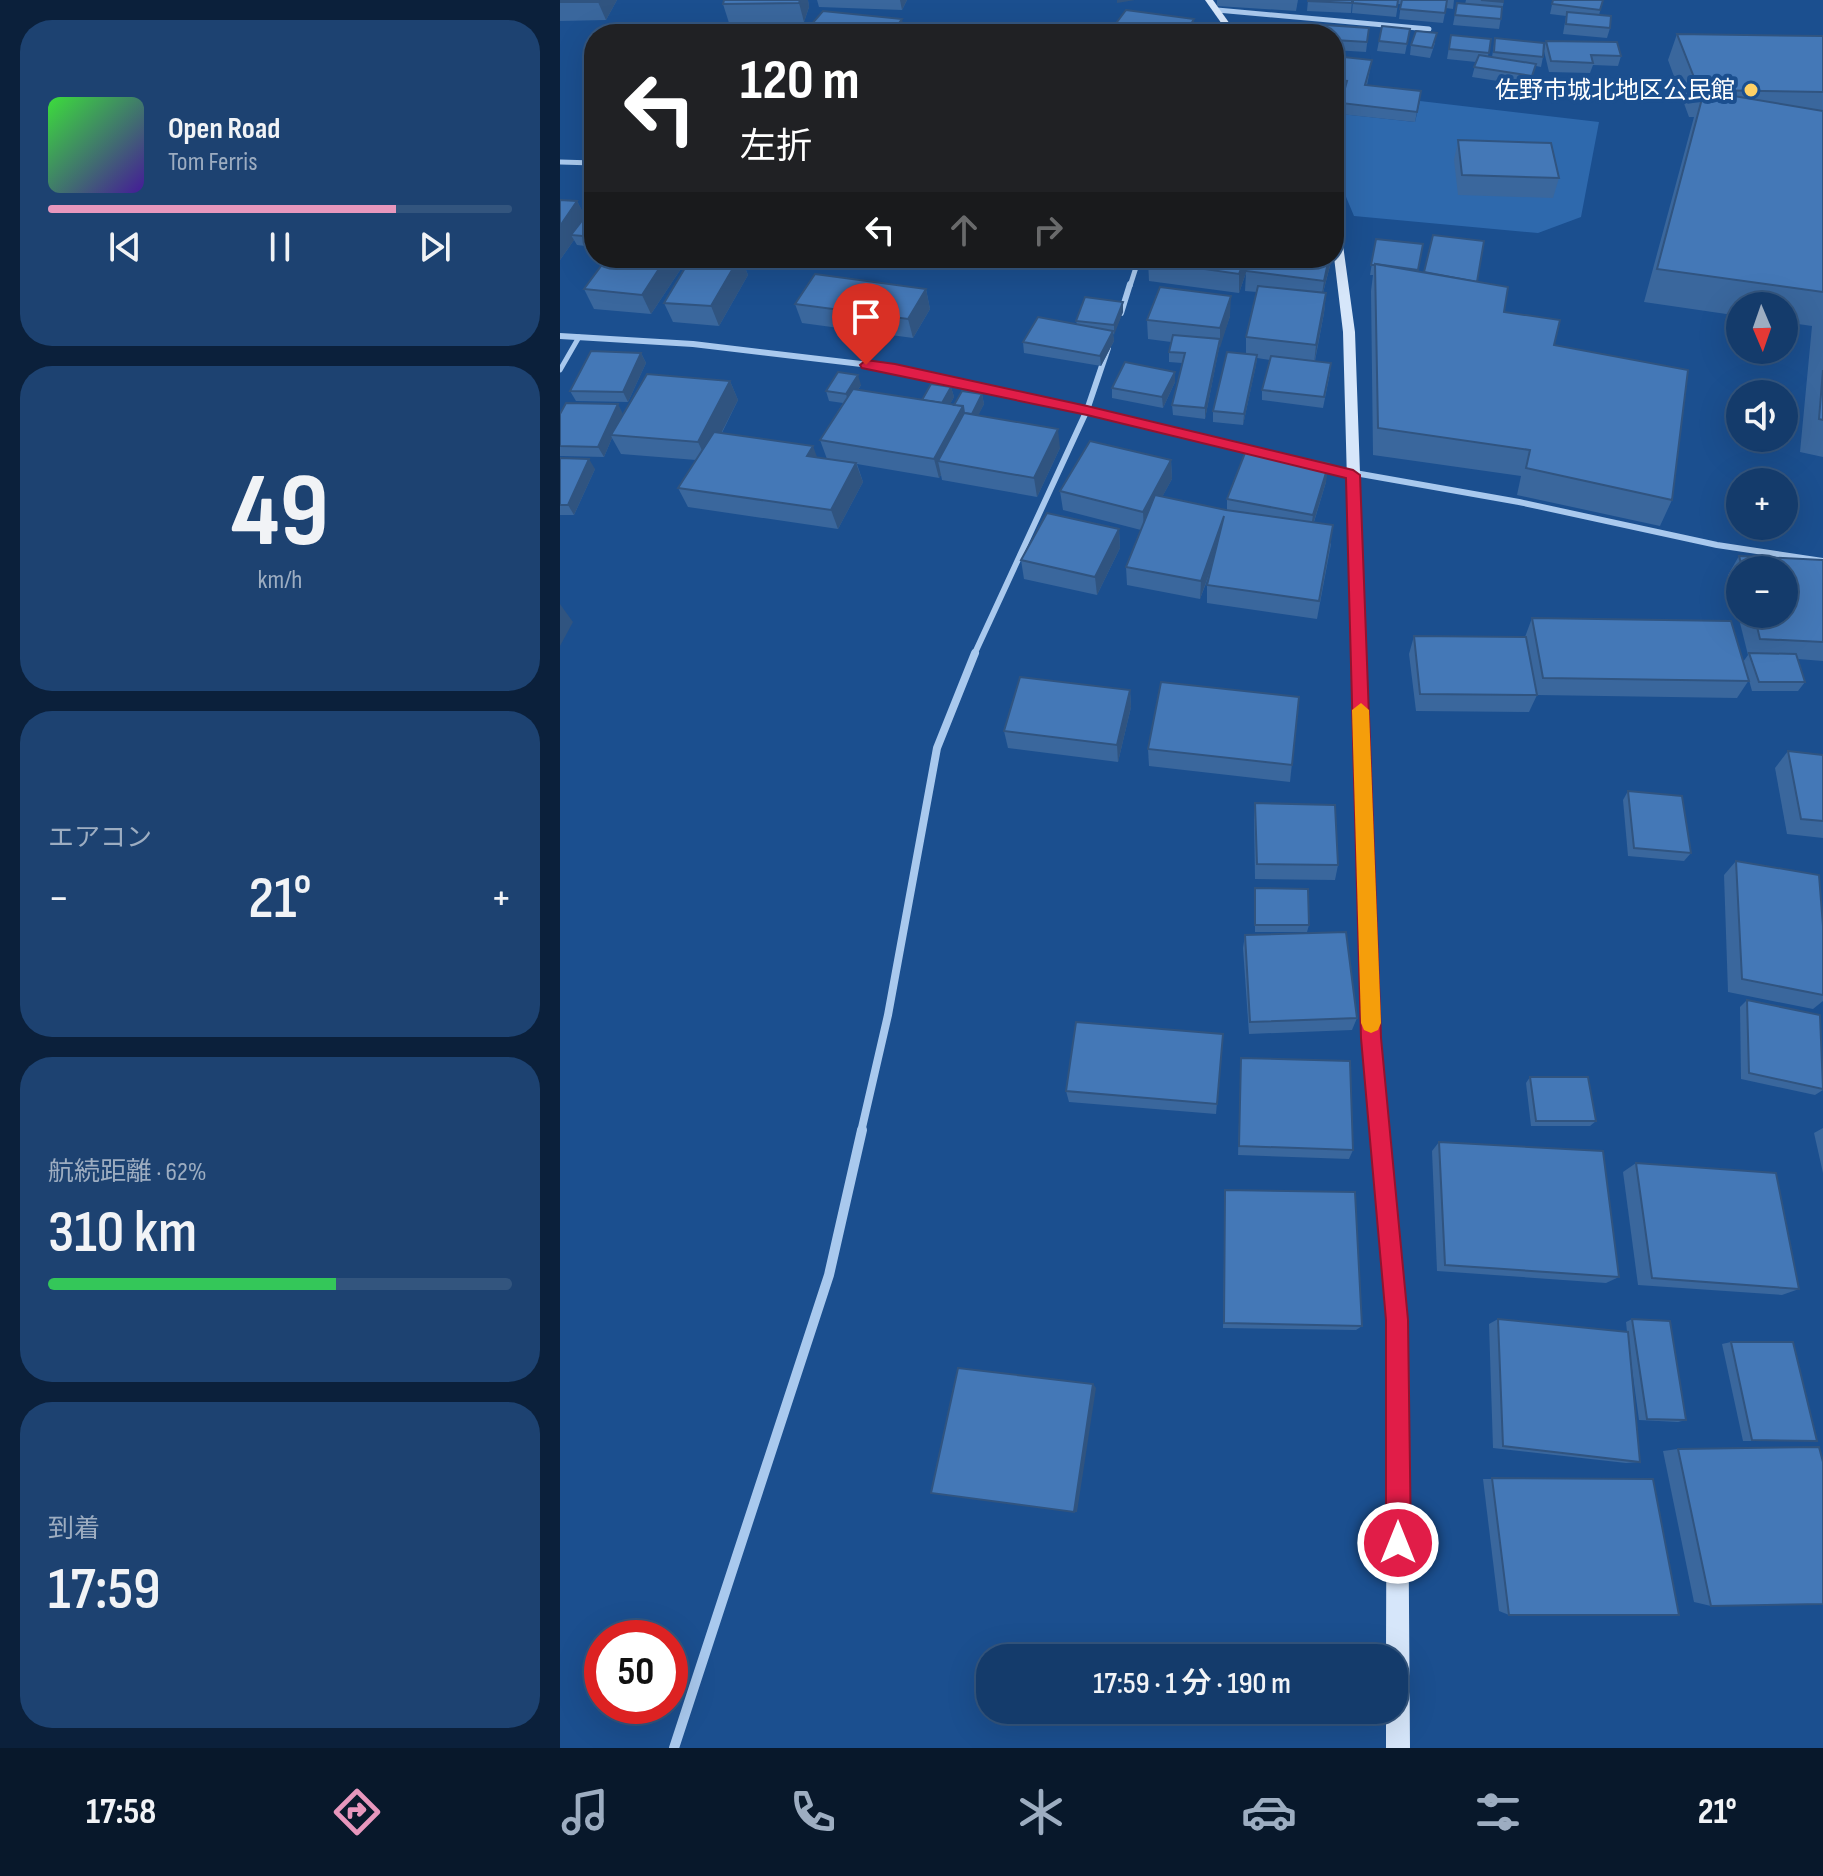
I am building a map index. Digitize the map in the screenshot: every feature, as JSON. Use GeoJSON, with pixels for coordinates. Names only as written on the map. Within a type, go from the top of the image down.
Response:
{"type":"FeatureCollection","features":[{"type":"Feature","properties":{"kind":"main road"},"geometry":{"type":"LineString","coordinates":[[1209,0],[1226,24]]}},
{"type":"Feature","properties":{"kind":"main road"},"geometry":{"type":"LineString","coordinates":[[1341,268],[1349,332],[1371,1038],[1397,1320],[1398,1748]]}},
{"type":"Feature","properties":{"kind":"street"},"geometry":{"type":"LineString","coordinates":[[1217,10],[1429,29]]}},
{"type":"Feature","properties":{"kind":"street"},"geometry":{"type":"LineString","coordinates":[[560,162],[584,163]]}},
{"type":"Feature","properties":{"kind":"street"},"geometry":{"type":"LineString","coordinates":[[1116,327],[1136,268]]}},
{"type":"Feature","properties":{"kind":"street"},"geometry":{"type":"LineString","coordinates":[[560,336],[693,344],[895,368],[1264,453]]}},
{"type":"Feature","properties":{"kind":"street"},"geometry":{"type":"LineString","coordinates":[[674,1748],[829,1275],[888,1015],[937,748],[977,649],[1087,410],[1111,341]]}},
{"type":"Feature","properties":{"kind":"street"},"geometry":{"type":"LineString","coordinates":[[1309,464],[1353,475],[1519,502],[1717,545],[1823,561]]}},
{"type":"Feature","properties":{"kind":"lane"},"geometry":{"type":"LineString","coordinates":[[560,370],[579,337]]}},
{"type":"Feature","properties":{"kind":"shaded area"},"geometry":{"type":"Polygon","coordinates":[[[1420,101],[1599,122],[1581,217],[1538,233],[1354,216],[1344,192],[1344,114],[1415,122],[1420,101]]]}},
{"type":"Feature","properties":{"kind":"building"},"geometry":{"type":"Polygon","coordinates":[[[560,0],[599,0],[560,2],[560,0]]]}},
{"type":"Feature","properties":{"kind":"building"},"geometry":{"type":"Polygon","coordinates":[[[724,0],[800,0],[799,3],[723,4],[724,0]]]}},
{"type":"Feature","properties":{"kind":"building"},"geometry":{"type":"Polygon","coordinates":[[[1352,0],[1352,3],[1308,1],[1352,0]]]}},
{"type":"Feature","properties":{"kind":"building"},"geometry":{"type":"Polygon","coordinates":[[[1353,0],[1398,0],[1397,7],[1353,3],[1353,0]]]}},
{"type":"Feature","properties":{"kind":"building"},"geometry":{"type":"Polygon","coordinates":[[[1402,0],[1447,0],[1445,13],[1400,9],[1402,0]]]}},
{"type":"Feature","properties":{"kind":"building"},"geometry":{"type":"Polygon","coordinates":[[[1553,0],[1603,0],[1600,10],[1552,4],[1553,0]]]}},
{"type":"Feature","properties":{"kind":"building"},"geometry":{"type":"Polygon","coordinates":[[[1457,3],[1502,7],[1501,19],[1455,15],[1457,3]]]}},
{"type":"Feature","properties":{"kind":"building"},"geometry":{"type":"Polygon","coordinates":[[[1126,10],[1194,19],[1191,24],[1116,24],[1126,10]]]}},
{"type":"Feature","properties":{"kind":"building"},"geometry":{"type":"Polygon","coordinates":[[[823,11],[902,19],[898,24],[812,24],[823,11]]]}},
{"type":"Feature","properties":{"kind":"building"},"geometry":{"type":"Polygon","coordinates":[[[1567,12],[1611,16],[1610,28],[1566,24],[1567,12]]]}},
{"type":"Feature","properties":{"kind":"building"},"geometry":{"type":"Polygon","coordinates":[[[1344,26],[1369,28],[1367,42],[1344,41],[1344,26]]]}},
{"type":"Feature","properties":{"kind":"building"},"geometry":{"type":"Polygon","coordinates":[[[1382,26],[1410,29],[1407,44],[1379,41],[1382,26]]]}},
{"type":"Feature","properties":{"kind":"building"},"geometry":{"type":"Polygon","coordinates":[[[1416,31],[1437,33],[1432,48],[1411,45],[1416,31]]]}},
{"type":"Feature","properties":{"kind":"building"},"geometry":{"type":"Polygon","coordinates":[[[1677,34],[1823,36],[1823,92],[1699,90],[1677,34]]]}},
{"type":"Feature","properties":{"kind":"building"},"geometry":{"type":"Polygon","coordinates":[[[1451,35],[1491,39],[1489,53],[1449,49],[1451,35]]]}},
{"type":"Feature","properties":{"kind":"building"},"geometry":{"type":"Polygon","coordinates":[[[1495,38],[1544,43],[1543,57],[1494,52],[1495,38]]]}},
{"type":"Feature","properties":{"kind":"building"},"geometry":{"type":"Polygon","coordinates":[[[1546,41],[1617,42],[1621,56],[1591,55],[1593,63],[1551,61],[1546,41]]]}},
{"type":"Feature","properties":{"kind":"building"},"geometry":{"type":"Polygon","coordinates":[[[1479,55],[1536,64],[1532,76],[1474,67],[1479,55]]]}},
{"type":"Feature","properties":{"kind":"building"},"geometry":{"type":"Polygon","coordinates":[[[1344,57],[1372,60],[1365,85],[1421,91],[1417,112],[1344,103],[1347,81],[1344,81],[1344,57]]]}},
{"type":"Feature","properties":{"kind":"building"},"geometry":{"type":"Polygon","coordinates":[[[1704,91],[1823,111],[1823,292],[1657,269],[1704,91]]]}},
{"type":"Feature","properties":{"kind":"building"},"geometry":{"type":"Polygon","coordinates":[[[1458,140],[1551,143],[1559,178],[1462,175],[1458,140]]]}},
{"type":"Feature","properties":{"kind":"building"},"geometry":{"type":"Polygon","coordinates":[[[560,200],[577,201],[560,226],[560,200]]]}},
{"type":"Feature","properties":{"kind":"building"},"geometry":{"type":"Polygon","coordinates":[[[584,218],[584,236],[571,235],[584,218]]]}},
{"type":"Feature","properties":{"kind":"building"},"geometry":{"type":"Polygon","coordinates":[[[1433,235],[1484,241],[1477,282],[1424,272],[1433,235]]]}},
{"type":"Feature","properties":{"kind":"building"},"geometry":{"type":"Polygon","coordinates":[[[1376,239],[1423,244],[1418,270],[1371,265],[1376,239]]]}},
{"type":"Feature","properties":{"kind":"building"},"geometry":{"type":"Polygon","coordinates":[[[1375,264],[1508,287],[1504,312],[1560,320],[1554,345],[1688,370],[1672,500],[1526,468],[1530,450],[1378,428],[1375,264]]]}},
{"type":"Feature","properties":{"kind":"building"},"geometry":{"type":"Polygon","coordinates":[[[600,268],[660,268],[642,295],[584,289],[600,268]]]}},
{"type":"Feature","properties":{"kind":"building"},"geometry":{"type":"Polygon","coordinates":[[[685,268],[733,268],[711,306],[664,303],[685,268]]]}},
{"type":"Feature","properties":{"kind":"building"},"geometry":{"type":"Polygon","coordinates":[[[1197,268],[1241,268],[1239,274],[1197,268]]]}},
{"type":"Feature","properties":{"kind":"building"},"geometry":{"type":"Polygon","coordinates":[[[1247,268],[1327,268],[1324,281],[1246,271],[1247,268]]]}},
{"type":"Feature","properties":{"kind":"building"},"geometry":{"type":"Polygon","coordinates":[[[815,274],[926,289],[908,319],[795,304],[815,274]]]}},
{"type":"Feature","properties":{"kind":"building"},"geometry":{"type":"Polygon","coordinates":[[[1258,286],[1326,293],[1316,345],[1246,337],[1258,286]]]}},
{"type":"Feature","properties":{"kind":"building"},"geometry":{"type":"Polygon","coordinates":[[[1160,287],[1231,296],[1220,328],[1147,320],[1160,287]]]}},
{"type":"Feature","properties":{"kind":"building"},"geometry":{"type":"Polygon","coordinates":[[[1085,297],[1123,302],[1114,325],[1076,321],[1085,297]]]}},
{"type":"Feature","properties":{"kind":"building"},"geometry":{"type":"Polygon","coordinates":[[[1038,317],[1113,331],[1100,356],[1023,342],[1038,317]]]}},
{"type":"Feature","properties":{"kind":"building"},"geometry":{"type":"Polygon","coordinates":[[[1173,335],[1220,339],[1205,408],[1172,405],[1185,353],[1169,352],[1173,335]]]}},
{"type":"Feature","properties":{"kind":"building"},"geometry":{"type":"Polygon","coordinates":[[[591,351],[641,353],[623,392],[570,391],[591,351]]]}},
{"type":"Feature","properties":{"kind":"building"},"geometry":{"type":"Polygon","coordinates":[[[1227,352],[1257,355],[1244,414],[1213,411],[1227,352]]]}},
{"type":"Feature","properties":{"kind":"building"},"geometry":{"type":"Polygon","coordinates":[[[1271,356],[1331,363],[1324,397],[1262,390],[1271,356]]]}},
{"type":"Feature","properties":{"kind":"building"},"geometry":{"type":"Polygon","coordinates":[[[1125,362],[1175,372],[1162,397],[1112,388],[1125,362]]]}},
{"type":"Feature","properties":{"kind":"building"},"geometry":{"type":"Polygon","coordinates":[[[1823,370],[1823,420],[1819,419],[1823,370]]]}},
{"type":"Feature","properties":{"kind":"building"},"geometry":{"type":"Polygon","coordinates":[[[838,372],[858,375],[846,394],[826,391],[838,372]]]}},
{"type":"Feature","properties":{"kind":"building"},"geometry":{"type":"Polygon","coordinates":[[[647,374],[730,381],[698,442],[611,435],[647,374]]]}},
{"type":"Feature","properties":{"kind":"building"},"geometry":{"type":"Polygon","coordinates":[[[931,384],[951,387],[942,403],[922,400],[931,384]]]}},
{"type":"Feature","properties":{"kind":"building"},"geometry":{"type":"Polygon","coordinates":[[[853,389],[963,406],[934,459],[820,440],[853,389]]]}},
{"type":"Feature","properties":{"kind":"building"},"geometry":{"type":"Polygon","coordinates":[[[962,391],[982,394],[972,414],[964,413],[963,406],[954,405],[962,391]]]}},
{"type":"Feature","properties":{"kind":"building"},"geometry":{"type":"Polygon","coordinates":[[[566,403],[618,404],[598,447],[560,446],[560,414],[566,403]]]}},
{"type":"Feature","properties":{"kind":"building"},"geometry":{"type":"Polygon","coordinates":[[[964,413],[1058,429],[1034,478],[938,461],[964,413]]]}},
{"type":"Feature","properties":{"kind":"building"},"geometry":{"type":"Polygon","coordinates":[[[714,432],[813,446],[807,456],[856,463],[831,510],[678,488],[714,432]]]}},
{"type":"Feature","properties":{"kind":"building"},"geometry":{"type":"Polygon","coordinates":[[[1090,441],[1171,460],[1143,512],[1060,491],[1090,441]]]}},
{"type":"Feature","properties":{"kind":"building"},"geometry":{"type":"Polygon","coordinates":[[[1247,448],[1329,463],[1313,515],[1227,499],[1247,448]]]}},
{"type":"Feature","properties":{"kind":"building"},"geometry":{"type":"Polygon","coordinates":[[[560,458],[589,459],[568,505],[560,505],[560,458]]]}},
{"type":"Feature","properties":{"kind":"building"},"geometry":{"type":"Polygon","coordinates":[[[1155,495],[1226,510],[1333,525],[1319,601],[1207,585],[1224,516],[1201,581],[1126,567],[1155,495]]]}},
{"type":"Feature","properties":{"kind":"building"},"geometry":{"type":"Polygon","coordinates":[[[1047,513],[1119,529],[1095,577],[1021,560],[1047,513]]]}},
{"type":"Feature","properties":{"kind":"building"},"geometry":{"type":"Polygon","coordinates":[[[1798,559],[1823,560],[1823,642],[1760,639],[1757,628],[1798,628],[1798,559]]]}},
{"type":"Feature","properties":{"kind":"building"},"geometry":{"type":"Polygon","coordinates":[[[1532,618],[1726,621],[1726,628],[1733,628],[1749,681],[1543,678],[1532,618]]]}},
{"type":"Feature","properties":{"kind":"building"},"geometry":{"type":"Polygon","coordinates":[[[1414,636],[1526,637],[1537,695],[1420,694],[1414,636]]]}},
{"type":"Feature","properties":{"kind":"building"},"geometry":{"type":"Polygon","coordinates":[[[1749,653],[1796,654],[1805,682],[1759,682],[1749,653]]]}},
{"type":"Feature","properties":{"kind":"building"},"geometry":{"type":"Polygon","coordinates":[[[1020,677],[1130,690],[1117,745],[1004,731],[1020,677]]]}},
{"type":"Feature","properties":{"kind":"building"},"geometry":{"type":"Polygon","coordinates":[[[1161,682],[1299,697],[1292,765],[1148,749],[1161,682]]]}},
{"type":"Feature","properties":{"kind":"building"},"geometry":{"type":"Polygon","coordinates":[[[1788,751],[1823,755],[1823,821],[1801,819],[1788,751]]]}},
{"type":"Feature","properties":{"kind":"building"},"geometry":{"type":"Polygon","coordinates":[[[1628,791],[1682,796],[1691,853],[1634,848],[1628,791]]]}},
{"type":"Feature","properties":{"kind":"building"},"geometry":{"type":"Polygon","coordinates":[[[1255,803],[1335,805],[1338,865],[1257,864],[1255,803]]]}},
{"type":"Feature","properties":{"kind":"building"},"geometry":{"type":"Polygon","coordinates":[[[1736,861],[1819,875],[1823,995],[1742,979],[1736,861]]]}},
{"type":"Feature","properties":{"kind":"building"},"geometry":{"type":"Polygon","coordinates":[[[1255,888],[1308,889],[1309,925],[1255,925],[1255,888]]]}},
{"type":"Feature","properties":{"kind":"building"},"geometry":{"type":"Polygon","coordinates":[[[1346,932],[1357,1018],[1250,1022],[1245,935],[1346,932]]]}},
{"type":"Feature","properties":{"kind":"building"},"geometry":{"type":"Polygon","coordinates":[[[1747,1000],[1820,1015],[1823,1089],[1749,1073],[1747,1000]]]}},
{"type":"Feature","properties":{"kind":"building"},"geometry":{"type":"Polygon","coordinates":[[[1076,1022],[1223,1034],[1217,1104],[1066,1091],[1076,1022]]]}},
{"type":"Feature","properties":{"kind":"building"},"geometry":{"type":"Polygon","coordinates":[[[1241,1058],[1350,1061],[1353,1150],[1239,1146],[1241,1058]]]}},
{"type":"Feature","properties":{"kind":"building"},"geometry":{"type":"Polygon","coordinates":[[[1530,1077],[1588,1077],[1596,1121],[1536,1121],[1530,1077]]]}},
{"type":"Feature","properties":{"kind":"building"},"geometry":{"type":"Polygon","coordinates":[[[1439,1142],[1603,1151],[1619,1277],[1445,1265],[1439,1142]]]}},
{"type":"Feature","properties":{"kind":"building"},"geometry":{"type":"Polygon","coordinates":[[[1636,1163],[1776,1173],[1799,1289],[1652,1278],[1636,1163]]]}},
{"type":"Feature","properties":{"kind":"building"},"geometry":{"type":"Polygon","coordinates":[[[1225,1190],[1355,1192],[1362,1326],[1224,1323],[1225,1190]]]}},
{"type":"Feature","properties":{"kind":"building"},"geometry":{"type":"Polygon","coordinates":[[[1498,1319],[1628,1332],[1640,1462],[1503,1446],[1498,1319]]]}},
{"type":"Feature","properties":{"kind":"building"},"geometry":{"type":"Polygon","coordinates":[[[1632,1319],[1670,1321],[1686,1420],[1647,1419],[1632,1319]]]}},
{"type":"Feature","properties":{"kind":"building"},"geometry":{"type":"Polygon","coordinates":[[[1731,1342],[1793,1342],[1817,1441],[1752,1440],[1731,1342]]]}},
{"type":"Feature","properties":{"kind":"building"},"geometry":{"type":"Polygon","coordinates":[[[958,1368],[1093,1384],[1074,1512],[931,1493],[958,1368]]]}},
{"type":"Feature","properties":{"kind":"building"},"geometry":{"type":"Polygon","coordinates":[[[1819,1447],[1823,1462],[1823,1604],[1711,1606],[1678,1449],[1819,1447]]]}},
{"type":"Feature","properties":{"kind":"building"},"geometry":{"type":"Polygon","coordinates":[[[1492,1478],[1653,1479],[1679,1615],[1509,1615],[1492,1478]]]}},
{"type":"Feature","properties":{"kind":"slow traffic"},"geometry":{"type":"LineString","coordinates":[[1361,710],[1371,1023]]}},
{"type":"Feature","properties":{"kind":"place","name":"佐野市城北地区公民館"},"geometry":{"type":"Point","coordinates":[1751,90]}},
{"type":"Feature","properties":{"kind":"route"},"geometry":{"type":"LineString","coordinates":[[866,365],[895,368],[1087,410],[1353,475],[1371,1038],[1397,1320],[1398,1543]]}}]}
